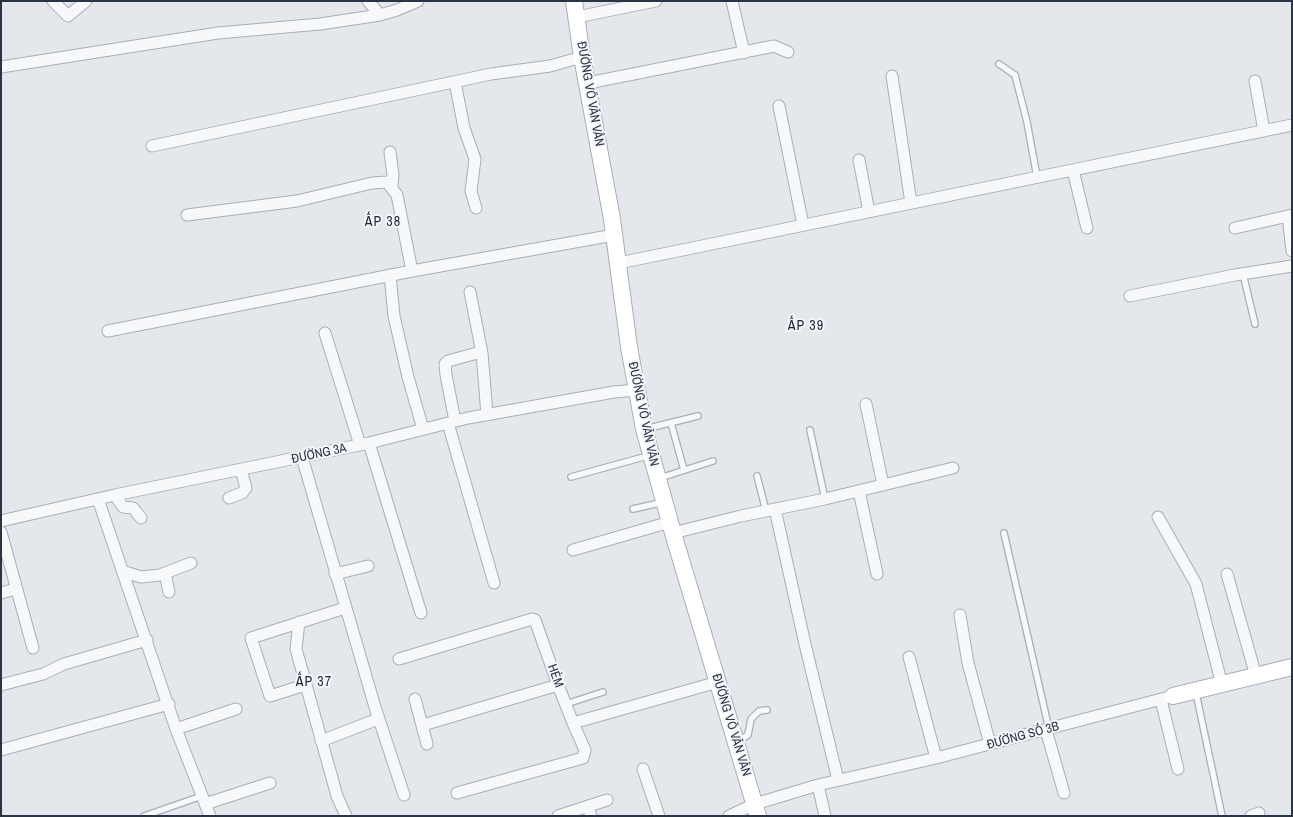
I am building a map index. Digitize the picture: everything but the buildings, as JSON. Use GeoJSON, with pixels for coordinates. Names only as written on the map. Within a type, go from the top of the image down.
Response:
{"type":"FeatureCollection","features":[{"type":"Feature","properties":{"kind":"street"},"geometry":{"type":"LineString","coordinates":[[53,1],[68,16],[86,1]]}},
{"type":"Feature","properties":{"kind":"street"},"geometry":{"type":"LineString","coordinates":[[368,1],[380,14]]}},
{"type":"Feature","properties":{"kind":"street"},"geometry":{"type":"LineString","coordinates":[[1,67],[218,33],[320,24],[380,14],[397,10],[418,1]]}},
{"type":"Feature","properties":{"kind":"street","name":"ĐƯỜNG VÕ VĂN VÂN"},"geometry":{"type":"LineString","coordinates":[[574,1],[582,57],[588,83],[619,263],[629,347],[644,429],[671,527],[756,810]]}},
{"type":"Feature","properties":{"kind":"street"},"geometry":{"type":"LineString","coordinates":[[577,17],[656,1]]}},
{"type":"Feature","properties":{"kind":"street"},"geometry":{"type":"LineString","coordinates":[[732,1],[744,53]]}},
{"type":"Feature","properties":{"kind":"street"},"geometry":{"type":"LineString","coordinates":[[588,83],[774,46],[788,52]]}},
{"type":"Feature","properties":{"kind":"street"},"geometry":{"type":"LineString","coordinates":[[152,146],[491,74],[550,66],[582,57]]}},
{"type":"Feature","properties":{"kind":"street"},"geometry":{"type":"LineString","coordinates":[[892,76],[912,203]]}},
{"type":"Feature","properties":{"kind":"street"},"geometry":{"type":"LineString","coordinates":[[1255,81],[1264,131]]}},
{"type":"Feature","properties":{"kind":"street"},"geometry":{"type":"LineString","coordinates":[[454,82],[464,128],[475,159],[471,191],[476,208]]}},
{"type":"Feature","properties":{"kind":"street"},"geometry":{"type":"LineString","coordinates":[[779,106],[803,225]]}},
{"type":"Feature","properties":{"kind":"street"},"geometry":{"type":"LineString","coordinates":[[619,263],[1292,125]]}},
{"type":"Feature","properties":{"kind":"street"},"geometry":{"type":"LineString","coordinates":[[390,152],[393,175],[392,186]]}},
{"type":"Feature","properties":{"kind":"street"},"geometry":{"type":"LineString","coordinates":[[860,160],[869,212]]}},
{"type":"Feature","properties":{"kind":"street"},"geometry":{"type":"LineString","coordinates":[[1073,170],[1087,228]]}},
{"type":"Feature","properties":{"kind":"street"},"geometry":{"type":"LineString","coordinates":[[187,215],[297,201],[372,183],[387,182],[392,186],[397,195],[412,271]]}},
{"type":"Feature","properties":{"kind":"street"},"geometry":{"type":"LineString","coordinates":[[1234,228],[1290,216],[1292,251]]}},
{"type":"Feature","properties":{"kind":"street"},"geometry":{"type":"LineString","coordinates":[[108,331],[390,275],[614,235]]}},
{"type":"Feature","properties":{"kind":"street"},"geometry":{"type":"LineString","coordinates":[[1130,296],[1292,266]]}},
{"type":"Feature","properties":{"kind":"street"},"geometry":{"type":"LineString","coordinates":[[390,275],[394,316],[408,377],[423,429]]}},
{"type":"Feature","properties":{"kind":"street"},"geometry":{"type":"LineString","coordinates":[[470,292],[481,352],[487,415]]}},
{"type":"Feature","properties":{"kind":"street"},"geometry":{"type":"LineString","coordinates":[[326,333],[421,613]]}},
{"type":"Feature","properties":{"kind":"street"},"geometry":{"type":"LineString","coordinates":[[481,352],[448,361],[445,364],[452,422],[494,583]]}},
{"type":"Feature","properties":{"kind":"street","name":"ĐƯỜNG 3A"},"geometry":{"type":"LineString","coordinates":[[1,521],[114,495],[364,444],[452,422],[614,392],[637,390]]}},
{"type":"Feature","properties":{"kind":"street"},"geometry":{"type":"LineString","coordinates":[[866,404],[883,485]]}},
{"type":"Feature","properties":{"kind":"street"},"geometry":{"type":"LineString","coordinates":[[302,457],[378,719],[404,796]]}},
{"type":"Feature","properties":{"kind":"street"},"geometry":{"type":"LineString","coordinates":[[573,550],[671,527],[825,499],[953,468]]}},
{"type":"Feature","properties":{"kind":"street"},"geometry":{"type":"LineString","coordinates":[[229,498],[242,494],[246,488],[241,470]]}},
{"type":"Feature","properties":{"kind":"street"},"geometry":{"type":"LineString","coordinates":[[859,490],[877,574]]}},
{"type":"Feature","properties":{"kind":"street"},"geometry":{"type":"LineString","coordinates":[[114,495],[123,507],[133,508],[141,518]]}},
{"type":"Feature","properties":{"kind":"street"},"geometry":{"type":"LineString","coordinates":[[98,499],[169,704],[176,729],[210,816]]}},
{"type":"Feature","properties":{"kind":"street"},"geometry":{"type":"LineString","coordinates":[[770,510],[805,644],[838,780]]}},
{"type":"Feature","properties":{"kind":"street"},"geometry":{"type":"LineString","coordinates":[[1158,517],[1192,574],[1196,584],[1222,685]]}},
{"type":"Feature","properties":{"kind":"street"},"geometry":{"type":"LineString","coordinates":[[1,532],[33,648]]}},
{"type":"Feature","properties":{"kind":"street"},"geometry":{"type":"LineString","coordinates":[[122,571],[141,577],[165,573],[192,563]]}},
{"type":"Feature","properties":{"kind":"street"},"geometry":{"type":"LineString","coordinates":[[335,574],[368,566]]}},
{"type":"Feature","properties":{"kind":"street"},"geometry":{"type":"LineString","coordinates":[[165,573],[169,592]]}},
{"type":"Feature","properties":{"kind":"street"},"geometry":{"type":"LineString","coordinates":[[1228,574],[1256,676]]}},
{"type":"Feature","properties":{"kind":"street"},"geometry":{"type":"LineString","coordinates":[[1,593],[16,589]]}},
{"type":"Feature","properties":{"kind":"street"},"geometry":{"type":"LineString","coordinates":[[306,685],[270,696],[251,638],[345,608]]}},
{"type":"Feature","properties":{"kind":"street"},"geometry":{"type":"LineString","coordinates":[[960,615],[968,663],[990,744]]}},
{"type":"Feature","properties":{"kind":"street","name":"HẺM"},"geometry":{"type":"LineString","coordinates":[[399,658],[532,619],[535,620],[558,685],[585,750],[583,758],[457,793]]}},
{"type":"Feature","properties":{"kind":"street"},"geometry":{"type":"LineString","coordinates":[[300,622],[296,649],[337,796],[346,816]]}},
{"type":"Feature","properties":{"kind":"street"},"geometry":{"type":"LineString","coordinates":[[1,685],[43,674],[64,664],[147,640]]}},
{"type":"Feature","properties":{"kind":"street"},"geometry":{"type":"LineString","coordinates":[[909,657],[936,758]]}},
{"type":"Feature","properties":{"kind":"street","name":"ĐƯỜNG SỐ 3B"},"geometry":{"type":"LineString","coordinates":[[729,816],[756,810],[818,785],[936,758],[1292,667]]}},
{"type":"Feature","properties":{"kind":"street"},"geometry":{"type":"LineString","coordinates":[[573,723],[718,682]]}},
{"type":"Feature","properties":{"kind":"street"},"geometry":{"type":"LineString","coordinates":[[423,725],[558,685]]}},
{"type":"Feature","properties":{"kind":"street"},"geometry":{"type":"LineString","coordinates":[[1167,698],[1178,769]]}},
{"type":"Feature","properties":{"kind":"street"},"geometry":{"type":"LineString","coordinates":[[415,699],[427,744]]}},
{"type":"Feature","properties":{"kind":"street"},"geometry":{"type":"LineString","coordinates":[[1,750],[169,704]]}},
{"type":"Feature","properties":{"kind":"street"},"geometry":{"type":"LineString","coordinates":[[176,729],[236,708]]}},
{"type":"Feature","properties":{"kind":"street"},"geometry":{"type":"LineString","coordinates":[[321,741],[378,719]]}},
{"type":"Feature","properties":{"kind":"street"},"geometry":{"type":"LineString","coordinates":[[1048,729],[1064,793]]}},
{"type":"Feature","properties":{"kind":"street"},"geometry":{"type":"LineString","coordinates":[[643,769],[659,816]]}},
{"type":"Feature","properties":{"kind":"street"},"geometry":{"type":"LineString","coordinates":[[204,800],[270,783]]}},
{"type":"Feature","properties":{"kind":"street"},"geometry":{"type":"LineString","coordinates":[[818,785],[825,816]]}},
{"type":"Feature","properties":{"kind":"street"},"geometry":{"type":"LineString","coordinates":[[558,816],[590,811],[607,800]]}},
{"type":"Feature","properties":{"kind":"lane"},"geometry":{"type":"LineString","coordinates":[[999,64],[1015,74],[1027,122],[1037,177]]}},
{"type":"Feature","properties":{"kind":"lane"},"geometry":{"type":"LineString","coordinates":[[1243,274],[1255,324]]}},
{"type":"Feature","properties":{"kind":"lane"},"geometry":{"type":"LineString","coordinates":[[644,429],[698,416]]}},
{"type":"Feature","properties":{"kind":"lane"},"geometry":{"type":"LineString","coordinates":[[671,423],[684,470]]}},
{"type":"Feature","properties":{"kind":"lane"},"geometry":{"type":"LineString","coordinates":[[810,430],[825,499]]}},
{"type":"Feature","properties":{"kind":"lane"},"geometry":{"type":"LineString","coordinates":[[571,477],[651,455]]}},
{"type":"Feature","properties":{"kind":"lane"},"geometry":{"type":"LineString","coordinates":[[658,478],[713,461]]}},
{"type":"Feature","properties":{"kind":"lane"},"geometry":{"type":"LineString","coordinates":[[757,476],[770,510]]}},
{"type":"Feature","properties":{"kind":"lane"},"geometry":{"type":"LineString","coordinates":[[633,509],[664,502]]}},
{"type":"Feature","properties":{"kind":"lane"},"geometry":{"type":"LineString","coordinates":[[1004,533],[1048,729]]}},
{"type":"Feature","properties":{"kind":"lane"},"geometry":{"type":"LineString","coordinates":[[566,704],[603,692]]}},
{"type":"Feature","properties":{"kind":"lane"},"geometry":{"type":"LineString","coordinates":[[1196,692],[1222,816]]}},
{"type":"Feature","properties":{"kind":"lane"},"geometry":{"type":"LineString","coordinates":[[736,742],[748,735],[751,719],[759,711],[767,710]]}},
{"type":"Feature","properties":{"kind":"lane"},"geometry":{"type":"LineString","coordinates":[[144,816],[204,800]]}},
{"type":"Feature","properties":{"kind":"district","name":"ẤP 38"},"geometry":{"type":"Point","coordinates":[383,222]}},
{"type":"Feature","properties":{"kind":"district","name":"ẤP 39"},"geometry":{"type":"Point","coordinates":[806,326]}},
{"type":"Feature","properties":{"kind":"district","name":"ẤP 37"},"geometry":{"type":"Point","coordinates":[314,682]}}]}
